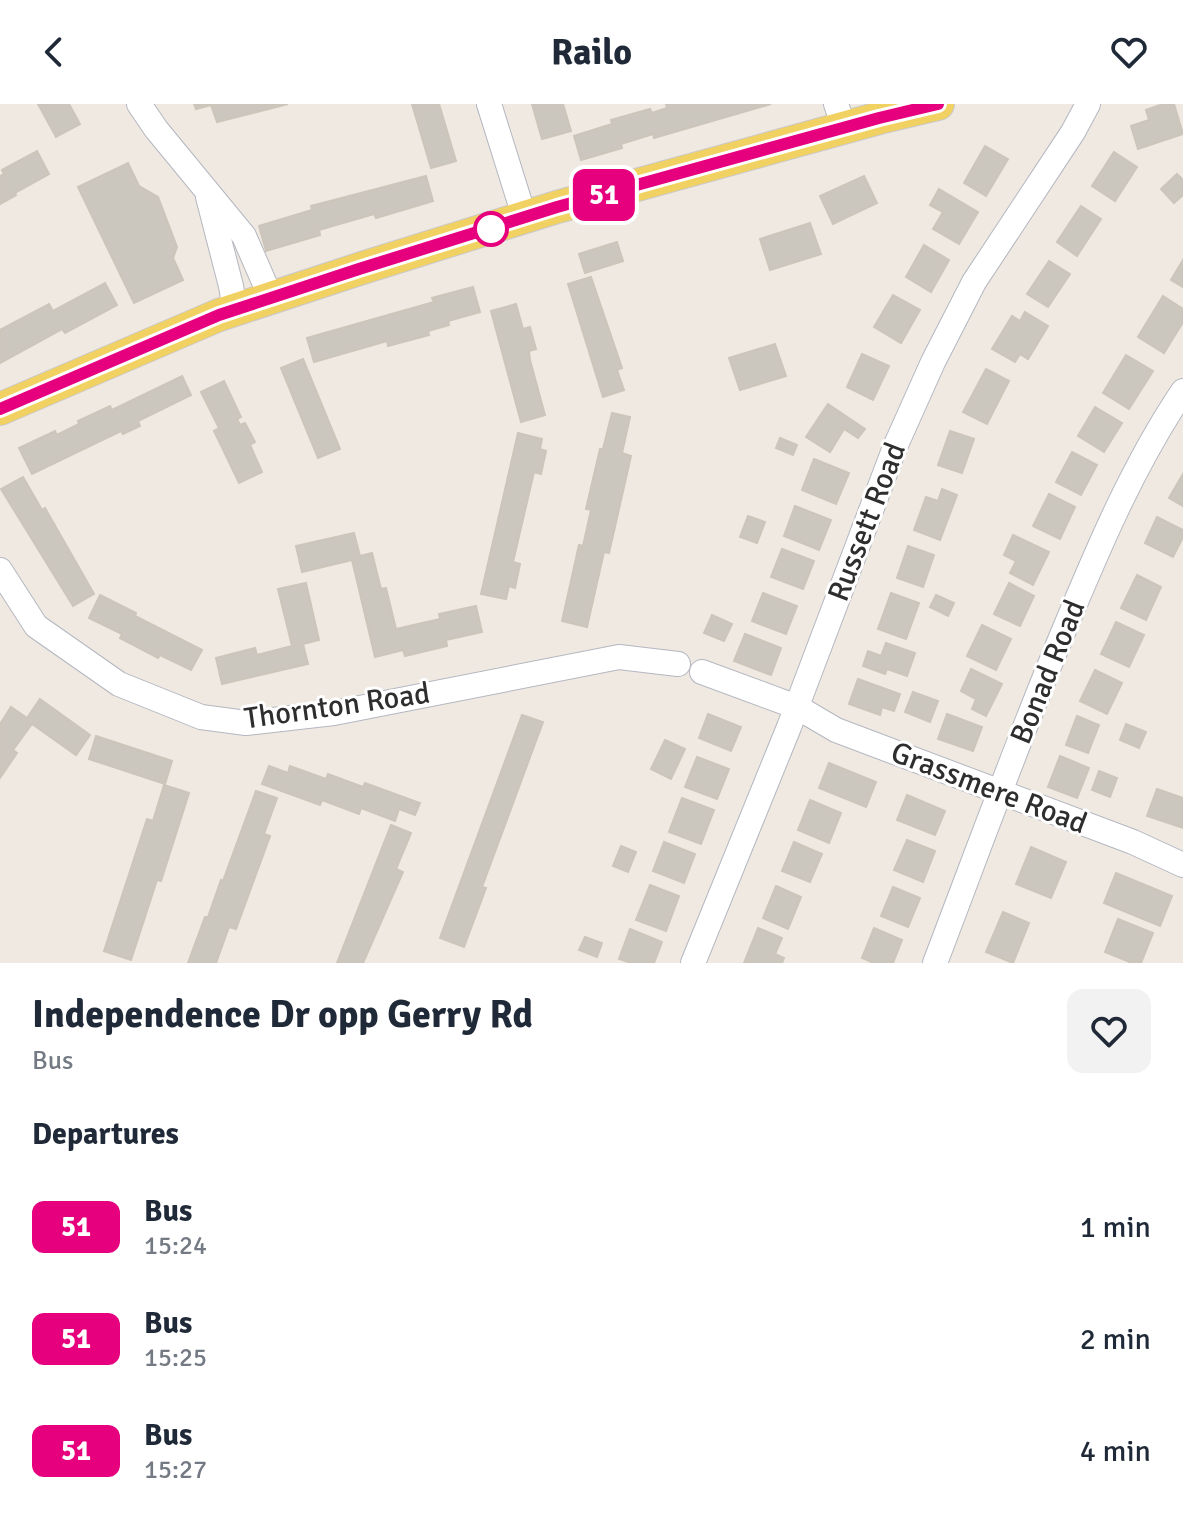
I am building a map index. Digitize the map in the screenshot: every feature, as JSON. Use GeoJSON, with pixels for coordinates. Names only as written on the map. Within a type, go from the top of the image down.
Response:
{"type":"FeatureCollection","features":[{"type":"Feature","properties":{"kind":"main road"},"geometry":{"type":"LineString","coordinates":[[0,409],[235,310],[271,298],[840,116],[938,104]]}},
{"type":"Feature","properties":{"kind":"street"},"geometry":{"type":"LineString","coordinates":[[139,104],[244,236],[271,298]]}},
{"type":"Feature","properties":{"kind":"street"},"geometry":{"type":"LineString","coordinates":[[489,104],[525,219]]}},
{"type":"Feature","properties":{"kind":"street","name":"Russett Road"},"geometry":{"type":"LineString","coordinates":[[693,963],[797,707],[895,447],[933,362],[974,282],[1073,132],[1088,104]]}},
{"type":"Feature","properties":{"kind":"street"},"geometry":{"type":"LineString","coordinates":[[207,191],[235,310]]}},
{"type":"Feature","properties":{"kind":"street","name":"Bonad Road"},"geometry":{"type":"LineString","coordinates":[[935,963],[1000,791],[1106,529],[1162,423],[1183,391]]}},
{"type":"Feature","properties":{"kind":"street","name":"Thornton Road"},"geometry":{"type":"LineString","coordinates":[[0,570],[36,626],[119,684],[201,717],[246,723],[334,713],[619,657],[678,664]]}},
{"type":"Feature","properties":{"kind":"street"},"geometry":{"type":"LineString","coordinates":[[702,672],[797,707]]}},
{"type":"Feature","properties":{"kind":"street","name":"Grassmere Road"},"geometry":{"type":"LineString","coordinates":[[797,707],[836,730],[1133,842],[1183,865]]}},
{"type":"Feature","properties":{"kind":"building"},"geometry":{"type":"Polygon","coordinates":[[[38,104],[69,104],[80,124],[56,137],[38,104]]]}},
{"type":"Feature","properties":{"kind":"building"},"geometry":{"type":"Polygon","coordinates":[[[194,104],[288,104],[217,122],[211,105],[196,109],[194,104]]]}},
{"type":"Feature","properties":{"kind":"building"},"geometry":{"type":"Polygon","coordinates":[[[412,104],[439,104],[456,161],[431,168],[412,104]]]}},
{"type":"Feature","properties":{"kind":"building"},"geometry":{"type":"Polygon","coordinates":[[[532,104],[563,104],[571,131],[542,139],[532,104]]]}},
{"type":"Feature","properties":{"kind":"building"},"geometry":{"type":"Polygon","coordinates":[[[666,104],[771,104],[654,138],[653,134],[621,144],[622,148],[581,160],[574,136],[612,124],[611,120],[650,109],[652,113],[667,108],[666,104]]]}},
{"type":"Feature","properties":{"kind":"building"},"geometry":{"type":"Polygon","coordinates":[[[1174,104],[1183,134],[1138,149],[1131,126],[1149,120],[1146,110],[1174,104]]]}},
{"type":"Feature","properties":{"kind":"building"},"geometry":{"type":"Polygon","coordinates":[[[985,146],[1008,159],[986,196],[964,183],[985,146]]]}},
{"type":"Feature","properties":{"kind":"building"},"geometry":{"type":"Polygon","coordinates":[[[37,151],[49,174],[0,204],[2,170],[37,151]]]}},
{"type":"Feature","properties":{"kind":"building"},"geometry":{"type":"Polygon","coordinates":[[[1114,152],[1137,167],[1115,201],[1092,186],[1114,152]]]}},
{"type":"Feature","properties":{"kind":"building"},"geometry":{"type":"Polygon","coordinates":[[[128,163],[139,186],[158,197],[177,247],[173,258],[183,280],[134,303],[78,187],[128,163]]]}},
{"type":"Feature","properties":{"kind":"building"},"geometry":{"type":"Polygon","coordinates":[[[1177,174],[1183,180],[1183,195],[1174,203],[1161,189],[1177,174]]]}},
{"type":"Feature","properties":{"kind":"building"},"geometry":{"type":"Polygon","coordinates":[[[426,176],[433,201],[376,218],[374,214],[319,230],[320,235],[266,251],[259,226],[312,210],[311,206],[426,176]]]}},
{"type":"Feature","properties":{"kind":"building"},"geometry":{"type":"Polygon","coordinates":[[[864,176],[877,203],[833,224],[820,196],[864,176]]]}},
{"type":"Feature","properties":{"kind":"building"},"geometry":{"type":"Polygon","coordinates":[[[939,189],[978,212],[959,244],[933,229],[943,212],[930,205],[939,189]]]}},
{"type":"Feature","properties":{"kind":"building"},"geometry":{"type":"Polygon","coordinates":[[[1081,206],[1101,219],[1077,256],[1057,242],[1081,206]]]}},
{"type":"Feature","properties":{"kind":"building"},"geometry":{"type":"Polygon","coordinates":[[[810,223],[821,254],[770,270],[760,239],[810,223]]]}},
{"type":"Feature","properties":{"kind":"building"},"geometry":{"type":"Polygon","coordinates":[[[617,242],[623,261],[585,273],[579,254],[617,242]]]}},
{"type":"Feature","properties":{"kind":"building"},"geometry":{"type":"Polygon","coordinates":[[[924,245],[949,260],[931,292],[906,277],[924,245]]]}},
{"type":"Feature","properties":{"kind":"building"},"geometry":{"type":"Polygon","coordinates":[[[1183,260],[1183,287],[1171,280],[1183,260]]]}},
{"type":"Feature","properties":{"kind":"building"},"geometry":{"type":"Polygon","coordinates":[[[1049,261],[1070,274],[1048,307],[1027,294],[1049,261]]]}},
{"type":"Feature","properties":{"kind":"building"},"geometry":{"type":"Polygon","coordinates":[[[591,277],[622,368],[617,370],[624,390],[603,397],[568,284],[591,277]]]}},
{"type":"Feature","properties":{"kind":"building"},"geometry":{"type":"Polygon","coordinates":[[[105,283],[117,305],[65,333],[62,329],[0,363],[0,330],[49,304],[53,311],[105,283]]]}},
{"type":"Feature","properties":{"kind":"building"},"geometry":{"type":"Polygon","coordinates":[[[473,287],[480,312],[448,321],[449,325],[428,331],[429,335],[388,346],[387,341],[314,362],[307,338],[434,302],[432,298],[473,287]]]}},
{"type":"Feature","properties":{"kind":"building"},"geometry":{"type":"Polygon","coordinates":[[[893,295],[920,310],[901,343],[874,327],[893,295]]]}},
{"type":"Feature","properties":{"kind":"building"},"geometry":{"type":"Polygon","coordinates":[[[1163,296],[1183,309],[1183,322],[1164,353],[1138,337],[1163,296]]]}},
{"type":"Feature","properties":{"kind":"building"},"geometry":{"type":"Polygon","coordinates":[[[516,304],[523,329],[530,327],[536,349],[529,351],[530,360],[545,415],[521,422],[491,311],[516,304]]]}},
{"type":"Feature","properties":{"kind":"building"},"geometry":{"type":"Polygon","coordinates":[[[1025,312],[1048,326],[1028,359],[1020,354],[1015,362],[992,349],[1012,316],[1020,321],[1025,312]]]}},
{"type":"Feature","properties":{"kind":"building"},"geometry":{"type":"Polygon","coordinates":[[[775,344],[786,376],[740,390],[729,358],[775,344]]]}},
{"type":"Feature","properties":{"kind":"building"},"geometry":{"type":"Polygon","coordinates":[[[862,354],[889,366],[873,400],[847,387],[862,354]]]}},
{"type":"Feature","properties":{"kind":"building"},"geometry":{"type":"Polygon","coordinates":[[[1126,355],[1153,371],[1129,409],[1103,393],[1126,355]]]}},
{"type":"Feature","properties":{"kind":"building"},"geometry":{"type":"Polygon","coordinates":[[[303,359],[340,449],[318,458],[281,368],[303,359]]]}},
{"type":"Feature","properties":{"kind":"building"},"geometry":{"type":"Polygon","coordinates":[[[986,369],[1009,381],[987,424],[963,412],[986,369]]]}},
{"type":"Feature","properties":{"kind":"building"},"geometry":{"type":"Polygon","coordinates":[[[182,376],[191,395],[138,421],[140,426],[123,434],[121,431],[32,474],[19,448],[55,431],[57,435],[79,424],[78,421],[110,406],[112,410],[182,376]]]}},
{"type":"Feature","properties":{"kind":"building"},"geometry":{"type":"Polygon","coordinates":[[[224,381],[241,417],[237,419],[240,425],[245,423],[255,442],[250,445],[262,472],[239,483],[214,431],[219,428],[201,392],[224,381]]]}},
{"type":"Feature","properties":{"kind":"building"},"geometry":{"type":"Polygon","coordinates":[[[828,404],[865,429],[858,438],[844,429],[830,452],[806,437],[828,404]]]}},
{"type":"Feature","properties":{"kind":"building"},"geometry":{"type":"Polygon","coordinates":[[[1095,407],[1122,423],[1104,452],[1078,436],[1095,407]]]}},
{"type":"Feature","properties":{"kind":"building"},"geometry":{"type":"Polygon","coordinates":[[[612,413],[630,417],[622,453],[631,456],[609,553],[604,552],[587,627],[562,621],[579,545],[583,546],[591,510],[586,509],[600,449],[603,449],[612,413]]]}},
{"type":"Feature","properties":{"kind":"building"},"geometry":{"type":"Polygon","coordinates":[[[950,431],[974,439],[962,473],[938,465],[950,431]]]}},
{"type":"Feature","properties":{"kind":"building"},"geometry":{"type":"Polygon","coordinates":[[[518,433],[542,439],[540,449],[546,451],[541,474],[534,472],[513,562],[520,564],[515,588],[509,586],[506,599],[481,594],[518,433]]]}},
{"type":"Feature","properties":{"kind":"building"},"geometry":{"type":"Polygon","coordinates":[[[780,438],[797,445],[793,455],[776,448],[780,438]]]}},
{"type":"Feature","properties":{"kind":"building"},"geometry":{"type":"Polygon","coordinates":[[[1072,452],[1097,465],[1081,495],[1056,482],[1072,452]]]}},
{"type":"Feature","properties":{"kind":"building"},"geometry":{"type":"Polygon","coordinates":[[[814,459],[849,473],[836,504],[802,490],[814,459]]]}},
{"type":"Feature","properties":{"kind":"building"},"geometry":{"type":"Polygon","coordinates":[[[1183,474],[1183,506],[1169,498],[1183,474]]]}},
{"type":"Feature","properties":{"kind":"building"},"geometry":{"type":"Polygon","coordinates":[[[23,477],[42,510],[45,508],[94,594],[73,606],[1,489],[23,477]]]}},
{"type":"Feature","properties":{"kind":"building"},"geometry":{"type":"Polygon","coordinates":[[[942,489],[957,495],[940,540],[914,530],[926,497],[938,501],[942,489]]]}},
{"type":"Feature","properties":{"kind":"building"},"geometry":{"type":"Polygon","coordinates":[[[1049,494],[1075,507],[1060,539],[1033,526],[1049,494]]]}},
{"type":"Feature","properties":{"kind":"building"},"geometry":{"type":"Polygon","coordinates":[[[795,506],[831,520],[819,550],[784,536],[795,506]]]}},
{"type":"Feature","properties":{"kind":"building"},"geometry":{"type":"Polygon","coordinates":[[[748,516],[765,522],[757,543],[740,537],[748,516]]]}},
{"type":"Feature","properties":{"kind":"building"},"geometry":{"type":"Polygon","coordinates":[[[1157,517],[1183,530],[1183,537],[1173,557],[1145,543],[1157,517]]]}},
{"type":"Feature","properties":{"kind":"building"},"geometry":{"type":"Polygon","coordinates":[[[354,533],[360,556],[372,553],[381,589],[386,588],[396,629],[440,619],[439,614],[476,606],[482,632],[446,640],[447,646],[405,656],[403,650],[375,657],[352,560],[302,572],[296,546],[354,533]]]}},
{"type":"Feature","properties":{"kind":"building"},"geometry":{"type":"Polygon","coordinates":[[[1013,535],[1049,552],[1033,585],[1010,573],[1016,561],[1004,555],[1013,535]]]}},
{"type":"Feature","properties":{"kind":"building"},"geometry":{"type":"Polygon","coordinates":[[[908,546],[934,555],[923,587],[897,578],[908,546]]]}},
{"type":"Feature","properties":{"kind":"building"},"geometry":{"type":"Polygon","coordinates":[[[782,549],[814,561],[803,589],[771,577],[782,549]]]}},
{"type":"Feature","properties":{"kind":"building"},"geometry":{"type":"Polygon","coordinates":[[[1137,575],[1161,587],[1146,620],[1121,608],[1137,575]]]}},
{"type":"Feature","properties":{"kind":"building"},"geometry":{"type":"Polygon","coordinates":[[[306,583],[319,640],[303,644],[308,664],[222,684],[216,658],[255,648],[257,655],[292,646],[278,589],[306,583]]]}},
{"type":"Feature","properties":{"kind":"building"},"geometry":{"type":"Polygon","coordinates":[[[1009,583],[1034,596],[1020,626],[994,614],[1009,583]]]}},
{"type":"Feature","properties":{"kind":"building"},"geometry":{"type":"Polygon","coordinates":[[[763,593],[797,606],[786,634],[752,621],[763,593]]]}},
{"type":"Feature","properties":{"kind":"building"},"geometry":{"type":"Polygon","coordinates":[[[891,593],[919,603],[906,639],[878,629],[891,593]]]}},
{"type":"Feature","properties":{"kind":"building"},"geometry":{"type":"Polygon","coordinates":[[[100,595],[202,650],[191,670],[160,655],[158,658],[120,638],[122,634],[89,618],[100,595]]]}},
{"type":"Feature","properties":{"kind":"building"},"geometry":{"type":"Polygon","coordinates":[[[936,595],[954,603],[948,616],[930,607],[936,595]]]}},
{"type":"Feature","properties":{"kind":"building"},"geometry":{"type":"Polygon","coordinates":[[[712,615],[732,624],[724,641],[704,633],[712,615]]]}},
{"type":"Feature","properties":{"kind":"building"},"geometry":{"type":"Polygon","coordinates":[[[1116,622],[1144,635],[1129,667],[1101,654],[1116,622]]]}},
{"type":"Feature","properties":{"kind":"building"},"geometry":{"type":"Polygon","coordinates":[[[982,625],[1011,639],[996,670],[967,656],[982,625]]]}},
{"type":"Feature","properties":{"kind":"building"},"geometry":{"type":"Polygon","coordinates":[[[745,634],[781,648],[771,675],[734,661],[745,634]]]}},
{"type":"Feature","properties":{"kind":"building"},"geometry":{"type":"Polygon","coordinates":[[[886,643],[915,653],[907,676],[887,669],[885,674],[863,666],[868,651],[881,656],[886,643]]]}},
{"type":"Feature","properties":{"kind":"building"},"geometry":{"type":"Polygon","coordinates":[[[971,669],[1002,684],[986,716],[972,709],[976,699],[961,691],[971,669]]]}},
{"type":"Feature","properties":{"kind":"building"},"geometry":{"type":"Polygon","coordinates":[[[1095,670],[1122,683],[1107,714],[1080,701],[1095,670]]]}},
{"type":"Feature","properties":{"kind":"building"},"geometry":{"type":"Polygon","coordinates":[[[858,679],[900,694],[894,711],[882,707],[880,715],[849,704],[858,679]]]}},
{"type":"Feature","properties":{"kind":"building"},"geometry":{"type":"Polygon","coordinates":[[[913,692],[938,701],[930,722],[905,712],[913,692]]]}},
{"type":"Feature","properties":{"kind":"building"},"geometry":{"type":"Polygon","coordinates":[[[40,699],[90,735],[76,755],[32,724],[13,750],[17,753],[0,778],[0,724],[11,707],[27,718],[40,699]]]}},
{"type":"Feature","properties":{"kind":"building"},"geometry":{"type":"Polygon","coordinates":[[[708,714],[741,727],[731,751],[699,738],[708,714]]]}},
{"type":"Feature","properties":{"kind":"building"},"geometry":{"type":"Polygon","coordinates":[[[947,714],[982,727],[973,751],[938,739],[947,714]]]}},
{"type":"Feature","properties":{"kind":"building"},"geometry":{"type":"Polygon","coordinates":[[[522,715],[543,722],[482,887],[486,888],[464,947],[440,938],[522,715]]]}},
{"type":"Feature","properties":{"kind":"building"},"geometry":{"type":"Polygon","coordinates":[[[1077,716],[1099,725],[1088,753],[1066,745],[1077,716]]]}},
{"type":"Feature","properties":{"kind":"building"},"geometry":{"type":"Polygon","coordinates":[[[1126,724],[1146,732],[1139,748],[1120,740],[1126,724]]]}},
{"type":"Feature","properties":{"kind":"building"},"geometry":{"type":"Polygon","coordinates":[[[96,736],[172,761],[165,784],[89,759],[96,736]]]}},
{"type":"Feature","properties":{"kind":"building"},"geometry":{"type":"Polygon","coordinates":[[[665,740],[685,749],[671,779],[651,769],[665,740]]]}},
{"type":"Feature","properties":{"kind":"building"},"geometry":{"type":"Polygon","coordinates":[[[1060,756],[1089,768],[1077,798],[1048,787],[1060,756]]]}},
{"type":"Feature","properties":{"kind":"building"},"geometry":{"type":"Polygon","coordinates":[[[697,757],[729,769],[717,799],[685,787],[697,757]]]}},
{"type":"Feature","properties":{"kind":"building"},"geometry":{"type":"Polygon","coordinates":[[[829,763],[876,782],[866,807],[819,788],[829,763]]]}},
{"type":"Feature","properties":{"kind":"building"},"geometry":{"type":"Polygon","coordinates":[[[269,766],[288,773],[290,766],[326,779],[328,774],[363,787],[365,783],[420,803],[415,815],[399,809],[395,821],[361,808],[359,814],[322,800],[320,805],[262,784],[269,766]]]}},
{"type":"Feature","properties":{"kind":"building"},"geometry":{"type":"Polygon","coordinates":[[[1099,771],[1117,778],[1110,797],[1092,790],[1099,771]]]}},
{"type":"Feature","properties":{"kind":"building"},"geometry":{"type":"Polygon","coordinates":[[[164,785],[189,793],[161,881],[157,880],[131,960],[104,951],[147,819],[153,821],[164,785]]]}},
{"type":"Feature","properties":{"kind":"building"},"geometry":{"type":"Polygon","coordinates":[[[1157,789],[1183,798],[1183,828],[1147,816],[1157,789]]]}},
{"type":"Feature","properties":{"kind":"building"},"geometry":{"type":"Polygon","coordinates":[[[256,791],[277,798],[264,834],[270,836],[236,929],[229,927],[216,963],[188,963],[205,917],[208,917],[223,881],[256,791]]]}},
{"type":"Feature","properties":{"kind":"building"},"geometry":{"type":"Polygon","coordinates":[[[907,795],[945,811],[935,835],[897,820],[907,795]]]}},
{"type":"Feature","properties":{"kind":"building"},"geometry":{"type":"Polygon","coordinates":[[[682,798],[714,810],[701,844],[669,832],[682,798]]]}},
{"type":"Feature","properties":{"kind":"building"},"geometry":{"type":"Polygon","coordinates":[[[810,800],[841,813],[829,843],[798,830],[810,800]]]}},
{"type":"Feature","properties":{"kind":"building"},"geometry":{"type":"Polygon","coordinates":[[[391,825],[411,833],[396,869],[403,872],[363,963],[337,963],[391,825]]]}},
{"type":"Feature","properties":{"kind":"building"},"geometry":{"type":"Polygon","coordinates":[[[907,840],[935,851],[923,882],[894,870],[907,840]]]}},
{"type":"Feature","properties":{"kind":"building"},"geometry":{"type":"Polygon","coordinates":[[[664,842],[695,854],[684,883],[653,871],[664,842]]]}},
{"type":"Feature","properties":{"kind":"building"},"geometry":{"type":"Polygon","coordinates":[[[794,842],[822,854],[810,882],[782,871],[794,842]]]}},
{"type":"Feature","properties":{"kind":"building"},"geometry":{"type":"Polygon","coordinates":[[[621,846],[636,852],[628,872],[613,866],[621,846]]]}},
{"type":"Feature","properties":{"kind":"building"},"geometry":{"type":"Polygon","coordinates":[[[1031,847],[1066,862],[1051,898],[1016,884],[1031,847]]]}},
{"type":"Feature","properties":{"kind":"building"},"geometry":{"type":"Polygon","coordinates":[[[1116,873],[1172,896],[1160,926],[1104,903],[1116,873]]]}},
{"type":"Feature","properties":{"kind":"building"},"geometry":{"type":"Polygon","coordinates":[[[650,885],[679,896],[666,931],[636,920],[650,885]]]}},
{"type":"Feature","properties":{"kind":"building"},"geometry":{"type":"Polygon","coordinates":[[[776,886],[801,897],[788,929],[763,918],[776,886]]]}},
{"type":"Feature","properties":{"kind":"building"},"geometry":{"type":"Polygon","coordinates":[[[893,887],[920,898],[908,927],[881,916],[893,887]]]}},
{"type":"Feature","properties":{"kind":"building"},"geometry":{"type":"Polygon","coordinates":[[[1003,912],[1029,923],[1013,963],[986,952],[1003,912]]]}},
{"type":"Feature","properties":{"kind":"building"},"geometry":{"type":"Polygon","coordinates":[[[1118,919],[1153,933],[1141,963],[1132,963],[1105,952],[1118,919]]]}},
{"type":"Feature","properties":{"kind":"building"},"geometry":{"type":"Polygon","coordinates":[[[758,928],[782,938],[775,954],[784,958],[782,963],[744,963],[758,928]]]}},
{"type":"Feature","properties":{"kind":"building"},"geometry":{"type":"Polygon","coordinates":[[[874,928],[902,940],[893,963],[874,963],[862,958],[874,928]]]}},
{"type":"Feature","properties":{"kind":"building"},"geometry":{"type":"Polygon","coordinates":[[[630,929],[662,942],[654,963],[631,963],[619,959],[630,929]]]}},
{"type":"Feature","properties":{"kind":"building"},"geometry":{"type":"Polygon","coordinates":[[[585,937],[602,943],[597,957],[579,950],[585,937]]]}},
{"type":"Feature","properties":{"kind":"bus line","name":"51"},"geometry":{"type":"LineString","coordinates":[[0,409],[219,315],[359,269],[557,207],[938,104]]}}]}
